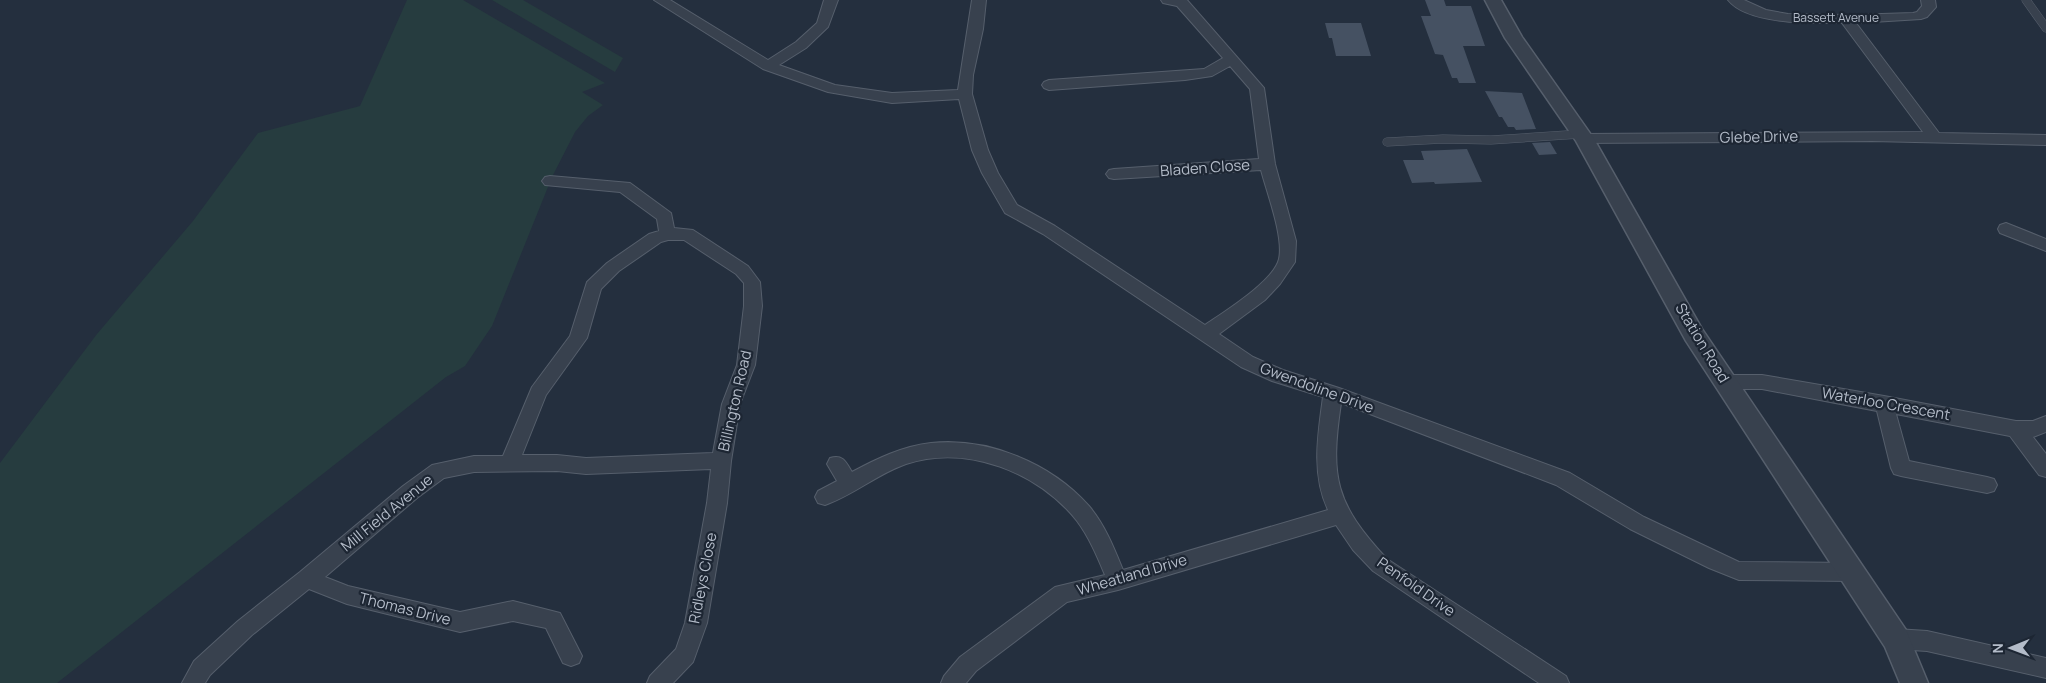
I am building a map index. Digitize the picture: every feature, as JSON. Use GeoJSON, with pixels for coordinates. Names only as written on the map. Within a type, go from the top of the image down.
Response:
{"type":"FeatureCollection","features":[{"type":"Feature","properties":{"kind":"street"},"geometry":{"type":"LineString","coordinates":[[661,0],[768,66],[833,89],[892,98],[965,94]]}},
{"type":"Feature","properties":{"kind":"street"},"geometry":{"type":"LineString","coordinates":[[768,66],[801,45],[822,24],[831,0]]}},
{"type":"Feature","properties":{"kind":"street","name":"Gwendoline Drive"},"geometry":{"type":"LineString","coordinates":[[979,0],[976,29],[966,75],[965,94],[980,150],[990,173],[1011,209],[1048,230],[1247,362],[1278,376],[1333,393],[1563,479],[1637,523],[1716,562],[1739,571],[1853,572]]}},
{"type":"Feature","properties":{"kind":"street","name":"Station Road"},"geometry":{"type":"LineString","coordinates":[[1493,0],[1514,38],[1583,136],[1694,335],[1896,639],[1914,683]]}},
{"type":"Feature","properties":{"kind":"street","name":"Bassett Avenue"},"geometry":{"type":"LineString","coordinates":[[1735,0],[1759,12],[1780,18],[1909,18],[1922,15],[1929,7],[1928,0]]}},
{"type":"Feature","properties":{"kind":"street"},"geometry":{"type":"LineString","coordinates":[[1179,1],[1257,88],[1267,164],[1288,241],[1287,262],[1260,296],[1206,334]]}},
{"type":"Feature","properties":{"kind":"street"},"geometry":{"type":"LineString","coordinates":[[1845,18],[1934,137]]}},
{"type":"Feature","properties":{"kind":"street"},"geometry":{"type":"LineString","coordinates":[[1049,85],[1091,75],[1207,73],[1231,60]]}},
{"type":"Feature","properties":{"kind":"street","name":"Glebe Drive"},"geometry":{"type":"LineString","coordinates":[[1583,136],[1934,137],[2046,140]]}},
{"type":"Feature","properties":{"kind":"street","name":"Bladen Close"},"geometry":{"type":"LineString","coordinates":[[1114,174],[1267,164]]}},
{"type":"Feature","properties":{"kind":"street","name":"Bladen Close"},"geometry":{"type":"LineString","coordinates":[[1142,173],[1145,188]]}},
{"type":"Feature","properties":{"kind":"street"},"geometry":{"type":"LineString","coordinates":[[510,463],[538,392],[555,366],[578,338],[584,311],[593,286],[620,262],[655,238],[667,234],[665,217],[624,188],[550,181]]}},
{"type":"Feature","properties":{"kind":"street"},"geometry":{"type":"LineString","coordinates":[[2006,229],[2046,245]]}},
{"type":"Feature","properties":{"kind":"street","name":"Billington Road"},"geometry":{"type":"LineString","coordinates":[[667,234],[687,234],[742,270],[752,282],[753,306],[746,365],[731,404],[721,461]]}},
{"type":"Feature","properties":{"kind":"street","name":"Waterloo Crescent"},"geometry":{"type":"LineString","coordinates":[[1724,382],[1762,382],[1884,403],[2016,429],[2035,429],[2046,424]]}},
{"type":"Feature","properties":{"kind":"street","name":"Penfold Drive"},"geometry":{"type":"LineString","coordinates":[[1333,393],[1325,442],[1328,488],[1339,514],[1360,544],[1380,565],[1558,683]]}},
{"type":"Feature","properties":{"kind":"street"},"geometry":{"type":"LineString","coordinates":[[1884,403],[1901,468],[1986,484]]}},
{"type":"Feature","properties":{"kind":"street"},"geometry":{"type":"LineString","coordinates":[[2016,429],[2046,469]]}},
{"type":"Feature","properties":{"kind":"street"},"geometry":{"type":"LineString","coordinates":[[825,497],[896,461],[929,451],[958,451],[1007,460],[1044,481],[1075,505],[1097,534],[1118,581]]}},
{"type":"Feature","properties":{"kind":"street","name":"Mill Field Avenue"},"geometry":{"type":"LineString","coordinates":[[193,683],[202,668],[245,628],[307,579],[410,492],[439,472],[474,464],[510,463],[586,466],[626,463],[721,461]]}},
{"type":"Feature","properties":{"kind":"street","name":"Ridleys Close"},"geometry":{"type":"LineString","coordinates":[[658,683],[685,655],[696,623],[717,503],[721,461]]}},
{"type":"Feature","properties":{"kind":"street"},"geometry":{"type":"LineString","coordinates":[[838,464],[850,484]]}},
{"type":"Feature","properties":{"kind":"street","name":"Wheatland Drive"},"geometry":{"type":"LineString","coordinates":[[952,683],[968,664],[1062,594],[1118,581],[1339,514]]}},
{"type":"Feature","properties":{"kind":"street","name":"Thomas Drive"},"geometry":{"type":"LineString","coordinates":[[307,579],[347,595],[460,622],[513,611],[553,620],[571,656]]}},
{"type":"Feature","properties":{"kind":"street"},"geometry":{"type":"LineString","coordinates":[[1896,639],[1927,641],[2046,668]]}},
{"type":"Feature","properties":{"kind":"lane"},"geometry":{"type":"LineString","coordinates":[[2026,0],[2046,28]]}},
{"type":"Feature","properties":{"kind":"lane"},"geometry":{"type":"LineString","coordinates":[[1387,142],[1583,136]]}},
{"type":"Feature","properties":{"kind":"green space"},"geometry":{"type":"Polygon","coordinates":[[[407,0],[463,0],[605,83],[582,92],[603,105],[588,116],[575,132],[552,177],[492,326],[465,366],[446,377],[57,683],[0,683],[0,463],[97,334],[193,221],[258,133],[360,106],[407,0]]]}},
{"type":"Feature","properties":{"kind":"green space"},"geometry":{"type":"Polygon","coordinates":[[[492,0],[523,0],[623,58],[615,72],[492,0]]]}},
{"type":"Feature","properties":{"kind":"building"},"geometry":{"type":"Polygon","coordinates":[[[1425,0],[1444,0],[1446,6],[1471,6],[1485,46],[1463,46],[1476,83],[1459,83],[1457,78],[1452,78],[1443,55],[1435,54],[1421,16],[1431,16],[1425,0]]]}},
{"type":"Feature","properties":{"kind":"building"},"geometry":{"type":"Polygon","coordinates":[[[1325,23],[1361,23],[1371,56],[1336,56],[1332,38],[1329,38],[1325,23]]]}},
{"type":"Feature","properties":{"kind":"building"},"geometry":{"type":"Polygon","coordinates":[[[1485,91],[1522,93],[1536,129],[1516,130],[1514,127],[1508,127],[1502,117],[1499,117],[1485,91]]]}},
{"type":"Feature","properties":{"kind":"building"},"geometry":{"type":"Polygon","coordinates":[[[1550,142],[1557,154],[1539,155],[1532,143],[1550,142]]]}},
{"type":"Feature","properties":{"kind":"building"},"geometry":{"type":"Polygon","coordinates":[[[1467,149],[1482,182],[1412,183],[1403,160],[1424,160],[1421,151],[1467,149]]]}}]}
